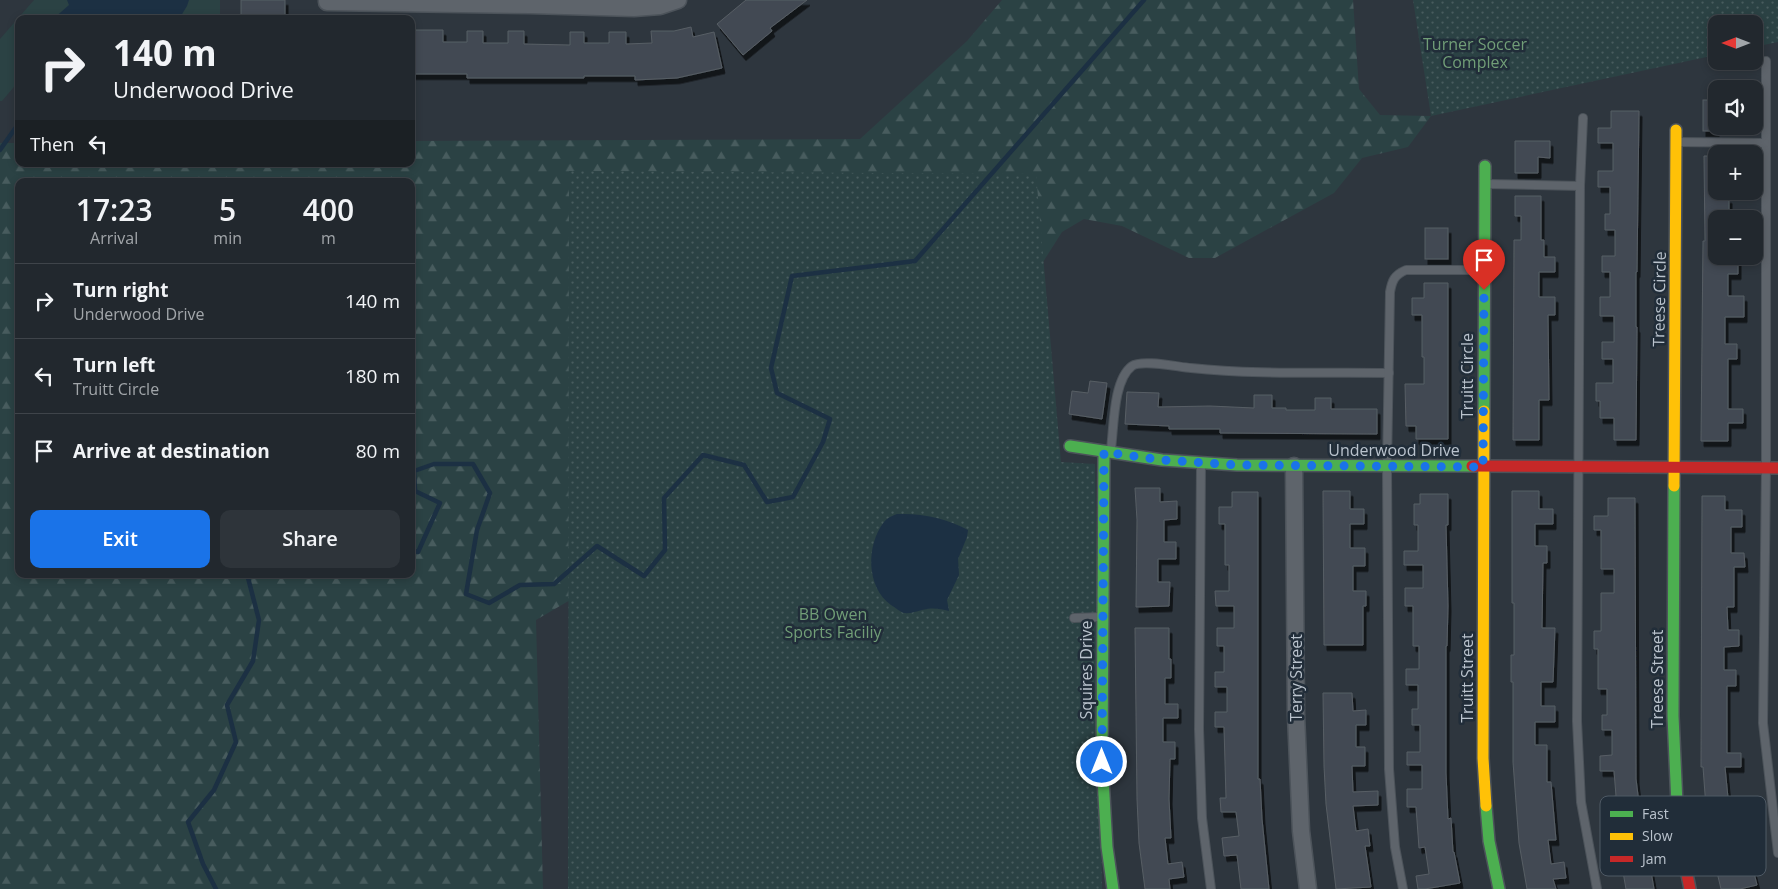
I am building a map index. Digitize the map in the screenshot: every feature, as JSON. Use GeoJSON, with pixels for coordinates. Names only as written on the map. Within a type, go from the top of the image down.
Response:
{"type":"FeatureCollection","features":[{"type":"Feature","properties":{"kind":"street"},"geometry":{"type":"LineString","coordinates":[[327,1],[530,2],[660,6],[678,0]]}},
{"type":"Feature","properties":{"kind":"street","name":"Treese Circle"},"geometry":{"type":"LineString","coordinates":[[1673,468],[1676,130]]}},
{"type":"Feature","properties":{"kind":"street","name":"Truitt Circle"},"geometry":{"type":"LineString","coordinates":[[1483,467],[1485,166]]}},
{"type":"Feature","properties":{"kind":"street","name":"Underwood Drive"},"geometry":{"type":"LineString","coordinates":[[1070,446],[1162,460],[1294,466],[1772,468]]}},
{"type":"Feature","properties":{"kind":"street","name":"Squires Drive"},"geometry":{"type":"LineString","coordinates":[[1107,452],[1102,762],[1113,889]]}},
{"type":"Feature","properties":{"kind":"street","name":"Terry Street"},"geometry":{"type":"LineString","coordinates":[[1294,466],[1296,716],[1301,831],[1308,889]]}},
{"type":"Feature","properties":{"kind":"street","name":"Truitt Street"},"geometry":{"type":"LineString","coordinates":[[1483,467],[1483,758],[1489,841],[1499,889]]}},
{"type":"Feature","properties":{"kind":"street","name":"Treese Street"},"geometry":{"type":"LineString","coordinates":[[1673,468],[1674,758],[1677,796]]}},
{"type":"Feature","properties":{"kind":"street","name":"Treese Street"},"geometry":{"type":"LineString","coordinates":[[1688,876],[1690,889]]}},
{"type":"Feature","properties":{"kind":"lane"},"geometry":{"type":"LineString","coordinates":[[1766,61],[1765,143],[1772,468],[1763,723],[1778,853]]}},
{"type":"Feature","properties":{"kind":"lane"},"geometry":{"type":"LineString","coordinates":[[1583,118],[1580,186],[1577,720],[1582,802],[1597,889]]}},
{"type":"Feature","properties":{"kind":"lane"},"geometry":{"type":"LineString","coordinates":[[1676,142],[1765,143]]}},
{"type":"Feature","properties":{"kind":"lane"},"geometry":{"type":"LineString","coordinates":[[1485,184],[1580,186]]}},
{"type":"Feature","properties":{"kind":"lane"},"geometry":{"type":"LineString","coordinates":[[1403,889],[1396,846],[1389,769],[1387,466],[1390,292],[1392,280],[1406,270],[1484,270]]}},
{"type":"Feature","properties":{"kind":"lane"},"geometry":{"type":"LineString","coordinates":[[1107,452],[1119,386],[1124,374],[1133,365],[1144,363],[1204,369],[1389,373]]}},
{"type":"Feature","properties":{"kind":"lane"},"geometry":{"type":"LineString","coordinates":[[1201,463],[1199,729],[1202,818],[1212,889]]}},
{"type":"Feature","properties":{"kind":"lane"},"geometry":{"type":"LineString","coordinates":[[1074,618],[1103,617]]}},
{"type":"Feature","properties":{"kind":"green space"},"geometry":{"type":"Polygon","coordinates":[[[34,0],[220,0],[220,15],[21,15],[34,0]]]}},
{"type":"Feature","properties":{"kind":"green space"},"geometry":{"type":"Polygon","coordinates":[[[1002,0],[1353,0],[1359,89],[1380,115],[1431,116],[1408,147],[1362,158],[1334,193],[1215,258],[1189,258],[1122,226],[1084,219],[1062,232],[1026,289],[601,582],[536,620],[543,889],[0,889],[0,143],[15,143],[15,167],[415,167],[415,141],[860,139],[967,41],[1002,0]]]}},
{"type":"Feature","properties":{"kind":"green space","name":"Turner Soccer Complex"},"geometry":{"type":"Polygon","coordinates":[[[1413,0],[1778,0],[1778,42],[1763,45],[1763,15],[1708,15],[1708,57],[1431,116],[1413,0]]]}},
{"type":"Feature","properties":{"kind":"green space"},"geometry":{"type":"Polygon","coordinates":[[[15,22],[15,86],[2,101],[0,101],[0,39],[15,22]]]}},
{"type":"Feature","properties":{"kind":"green space","name":"BB Owen Sports Faciliy"},"geometry":{"type":"Polygon","coordinates":[[[569,171],[1036,174],[1061,462],[1095,464],[1102,889],[568,889],[569,171]]]}},
{"type":"Feature","properties":{"kind":"water"},"geometry":{"type":"Polygon","coordinates":[[[67,0],[189,0],[181,15],[58,15],[69,5],[67,0]]]}},
{"type":"Feature","properties":{"kind":"water"},"geometry":{"type":"Polygon","coordinates":[[[897,514],[916,514],[934,517],[968,530],[958,559],[959,575],[947,600],[949,611],[930,609],[904,613],[891,605],[877,588],[871,565],[874,542],[884,522],[897,514]]]}},
{"type":"Feature","properties":{"kind":"building"},"geometry":{"type":"Polygon","coordinates":[[[241,0],[285,0],[285,15],[241,15],[241,0]]]}},
{"type":"Feature","properties":{"kind":"building"},"geometry":{"type":"Polygon","coordinates":[[[746,0],[807,0],[770,28],[772,31],[743,55],[717,24],[746,0]]]}},
{"type":"Feature","properties":{"kind":"building"},"geometry":{"type":"Polygon","coordinates":[[[691,27],[693,37],[714,32],[722,68],[677,78],[635,80],[635,76],[467,78],[467,74],[415,74],[415,30],[443,30],[443,42],[467,42],[467,31],[483,31],[483,43],[508,43],[508,31],[524,31],[524,44],[570,45],[570,32],[584,32],[584,43],[609,43],[609,32],[626,32],[626,44],[652,43],[651,31],[674,31],[691,27]]]}},
{"type":"Feature","properties":{"kind":"building"},"geometry":{"type":"Polygon","coordinates":[[[1703,100],[1708,100],[1708,131],[1703,131],[1703,100]]]}},
{"type":"Feature","properties":{"kind":"building"},"geometry":{"type":"Polygon","coordinates":[[[1611,111],[1639,111],[1636,272],[1636,440],[1614,440],[1614,418],[1600,418],[1600,401],[1596,401],[1596,383],[1613,383],[1613,359],[1602,359],[1602,342],[1614,342],[1614,316],[1600,316],[1600,297],[1610,297],[1610,272],[1602,272],[1602,256],[1615,256],[1615,230],[1605,230],[1605,214],[1610,214],[1610,187],[1598,187],[1598,171],[1613,171],[1613,143],[1598,143],[1598,128],[1611,128],[1611,111]]]}},
{"type":"Feature","properties":{"kind":"building"},"geometry":{"type":"Polygon","coordinates":[[[1515,141],[1550,141],[1550,158],[1538,157],[1538,173],[1515,173],[1515,141]]]}},
{"type":"Feature","properties":{"kind":"building"},"geometry":{"type":"Polygon","coordinates":[[[1704,156],[1708,156],[1708,200],[1729,200],[1729,210],[1708,210],[1708,265],[1738,265],[1738,274],[1728,274],[1728,296],[1744,296],[1744,317],[1725,317],[1725,344],[1737,344],[1737,359],[1728,359],[1728,409],[1743,409],[1743,423],[1728,423],[1728,441],[1701,441],[1703,241],[1705,241],[1704,156]]]}},
{"type":"Feature","properties":{"kind":"building"},"geometry":{"type":"Polygon","coordinates":[[[1515,196],[1541,196],[1541,240],[1544,240],[1544,257],[1555,257],[1555,272],[1539,272],[1539,297],[1555,297],[1555,315],[1548,315],[1549,400],[1539,400],[1539,440],[1513,440],[1514,240],[1521,240],[1521,216],[1515,216],[1515,196]]]}},
{"type":"Feature","properties":{"kind":"building"},"geometry":{"type":"Polygon","coordinates":[[[1425,228],[1448,228],[1448,259],[1425,259],[1425,228]]]}},
{"type":"Feature","properties":{"kind":"building"},"geometry":{"type":"Polygon","coordinates":[[[1424,283],[1448,283],[1448,439],[1416,439],[1416,426],[1406,426],[1405,384],[1424,384],[1422,315],[1412,315],[1412,298],[1424,298],[1424,283]]]}},
{"type":"Feature","properties":{"kind":"building"},"geometry":{"type":"Polygon","coordinates":[[[1090,381],[1107,383],[1102,419],[1069,414],[1072,391],[1088,393],[1090,381]]]}},
{"type":"Feature","properties":{"kind":"building"},"geometry":{"type":"Polygon","coordinates":[[[1127,392],[1159,393],[1158,407],[1210,406],[1254,408],[1254,395],[1272,395],[1272,408],[1315,410],[1315,398],[1331,398],[1331,409],[1377,409],[1377,434],[1220,433],[1220,429],[1169,429],[1169,426],[1125,424],[1127,392]]]}},
{"type":"Feature","properties":{"kind":"building"},"geometry":{"type":"Polygon","coordinates":[[[1135,488],[1160,488],[1160,502],[1177,501],[1177,519],[1164,520],[1164,542],[1176,542],[1176,559],[1158,559],[1158,582],[1170,582],[1169,606],[1136,607],[1137,520],[1135,488]]]}},
{"type":"Feature","properties":{"kind":"building"},"geometry":{"type":"Polygon","coordinates":[[[1323,491],[1350,491],[1350,509],[1364,509],[1364,524],[1350,524],[1350,548],[1365,548],[1365,566],[1353,566],[1353,591],[1366,591],[1366,606],[1363,606],[1363,645],[1324,645],[1323,491]]]}},
{"type":"Feature","properties":{"kind":"building"},"geometry":{"type":"Polygon","coordinates":[[[1512,491],[1539,491],[1539,509],[1553,509],[1553,524],[1535,524],[1535,546],[1547,546],[1547,563],[1543,563],[1542,628],[1555,628],[1553,682],[1541,682],[1541,706],[1555,706],[1555,722],[1535,722],[1535,745],[1547,745],[1547,782],[1551,782],[1556,840],[1548,840],[1551,864],[1564,862],[1566,878],[1553,879],[1556,889],[1527,889],[1519,843],[1513,762],[1513,682],[1511,682],[1511,655],[1514,655],[1512,491]]]}},
{"type":"Feature","properties":{"kind":"building"},"geometry":{"type":"Polygon","coordinates":[[[1232,492],[1258,492],[1258,779],[1260,779],[1269,889],[1241,889],[1237,855],[1224,856],[1222,838],[1239,836],[1236,812],[1221,812],[1220,798],[1226,798],[1224,727],[1215,727],[1215,712],[1227,712],[1227,687],[1215,687],[1215,672],[1224,672],[1224,646],[1217,646],[1217,628],[1234,628],[1234,606],[1216,606],[1215,591],[1229,591],[1229,565],[1225,565],[1225,524],[1219,524],[1219,507],[1232,507],[1232,492]]]}},
{"type":"Feature","properties":{"kind":"building"},"geometry":{"type":"Polygon","coordinates":[[[1420,494],[1448,494],[1448,525],[1446,525],[1448,606],[1446,646],[1446,773],[1448,819],[1451,818],[1453,852],[1460,883],[1425,889],[1418,889],[1416,876],[1429,874],[1425,847],[1419,848],[1416,807],[1407,807],[1407,789],[1422,789],[1422,765],[1407,765],[1407,752],[1420,752],[1420,725],[1412,725],[1412,709],[1418,709],[1418,685],[1406,685],[1406,669],[1419,669],[1419,646],[1413,646],[1413,606],[1405,606],[1405,588],[1423,588],[1423,565],[1404,565],[1404,551],[1418,551],[1418,525],[1414,525],[1414,504],[1420,504],[1420,494]]]}},
{"type":"Feature","properties":{"kind":"building"},"geometry":{"type":"Polygon","coordinates":[[[1702,496],[1725,496],[1725,510],[1742,510],[1742,527],[1731,527],[1731,553],[1744,553],[1745,567],[1734,567],[1734,607],[1727,607],[1728,630],[1739,630],[1739,646],[1724,647],[1724,670],[1736,670],[1736,686],[1727,686],[1727,753],[1741,753],[1741,767],[1725,767],[1728,796],[1705,796],[1703,767],[1701,767],[1702,496]]]}},
{"type":"Feature","properties":{"kind":"building"},"geometry":{"type":"Polygon","coordinates":[[[1608,498],[1635,498],[1636,779],[1638,796],[1616,796],[1614,771],[1600,771],[1600,756],[1612,755],[1612,730],[1602,730],[1602,715],[1607,715],[1607,689],[1598,689],[1598,649],[1594,649],[1594,631],[1601,631],[1601,593],[1614,593],[1614,569],[1601,569],[1601,530],[1594,530],[1594,516],[1608,516],[1608,498]]]}},
{"type":"Feature","properties":{"kind":"building"},"geometry":{"type":"Polygon","coordinates":[[[1135,628],[1169,628],[1171,678],[1165,678],[1165,704],[1178,704],[1178,718],[1163,718],[1163,742],[1175,742],[1175,759],[1170,759],[1169,799],[1171,838],[1165,838],[1168,864],[1182,862],[1184,877],[1169,879],[1170,889],[1145,889],[1139,843],[1137,799],[1135,628]]]}},
{"type":"Feature","properties":{"kind":"building"},"geometry":{"type":"Polygon","coordinates":[[[1323,693],[1352,693],[1353,711],[1366,710],[1366,725],[1356,725],[1356,747],[1365,747],[1365,766],[1352,766],[1353,792],[1378,791],[1378,805],[1353,806],[1356,831],[1368,829],[1370,846],[1365,846],[1371,887],[1336,889],[1326,804],[1323,693]]]}},
{"type":"Feature","properties":{"kind":"building"},"geometry":{"type":"Polygon","coordinates":[[[1624,876],[1652,876],[1654,889],[1626,889],[1624,876]]]}},
{"type":"Feature","properties":{"kind":"building"},"geometry":{"type":"Polygon","coordinates":[[[1718,876],[1755,876],[1757,885],[1740,889],[1721,889],[1718,876]]]}},
{"type":"Feature","properties":{"kind":"waterway"},"geometry":{"type":"LineString","coordinates":[[415,471],[434,464],[473,464],[490,493],[477,530],[466,594],[489,603],[520,585],[554,584],[597,546],[644,576],[665,550],[664,498],[703,455],[744,465],[767,502],[793,497],[823,442],[830,419],[777,393],[771,368],[792,276],[915,261],[1144,0]]}},
{"type":"Feature","properties":{"kind":"waterway"},"geometry":{"type":"LineString","coordinates":[[0,150],[15,129]]}},
{"type":"Feature","properties":{"kind":"waterway"},"geometry":{"type":"LineString","coordinates":[[415,491],[440,503],[418,552],[415,551]]}},
{"type":"Feature","properties":{"kind":"waterway"},"geometry":{"type":"LineString","coordinates":[[216,889],[203,864],[188,822],[214,790],[236,742],[227,705],[253,661],[259,620],[248,578]]}},
{"type":"Feature","properties":{"kind":"traffic: fast"},"geometry":{"type":"LineString","coordinates":[[1484,411],[1485,166]]}},
{"type":"Feature","properties":{"kind":"traffic: fast"},"geometry":{"type":"LineString","coordinates":[[1070,446],[1162,460],[1237,465],[1472,466]]}},
{"type":"Feature","properties":{"kind":"traffic: fast"},"geometry":{"type":"LineString","coordinates":[[1104,452],[1102,761],[1107,847],[1113,889]]}},
{"type":"Feature","properties":{"kind":"traffic: fast"},"geometry":{"type":"LineString","coordinates":[[1674,486],[1673,716],[1677,796]]}},
{"type":"Feature","properties":{"kind":"traffic: fast"},"geometry":{"type":"LineString","coordinates":[[1486,806],[1489,841],[1499,889]]}},
{"type":"Feature","properties":{"kind":"traffic: slow"},"geometry":{"type":"LineString","coordinates":[[1674,486],[1676,130]]}},
{"type":"Feature","properties":{"kind":"traffic: slow"},"geometry":{"type":"LineString","coordinates":[[1484,411],[1483,758],[1486,806]]}},
{"type":"Feature","properties":{"kind":"traffic: jam"},"geometry":{"type":"LineString","coordinates":[[1472,466],[1778,468]]}},
{"type":"Feature","properties":{"kind":"traffic: jam"},"geometry":{"type":"LineString","coordinates":[[1687,876],[1690,889]]}},
{"type":"Feature","properties":{"kind":"route"},"geometry":{"type":"LineString","coordinates":[[1102,762],[1104,452],[1162,460],[1237,465],[1483,467],[1484,290]]}}]}
